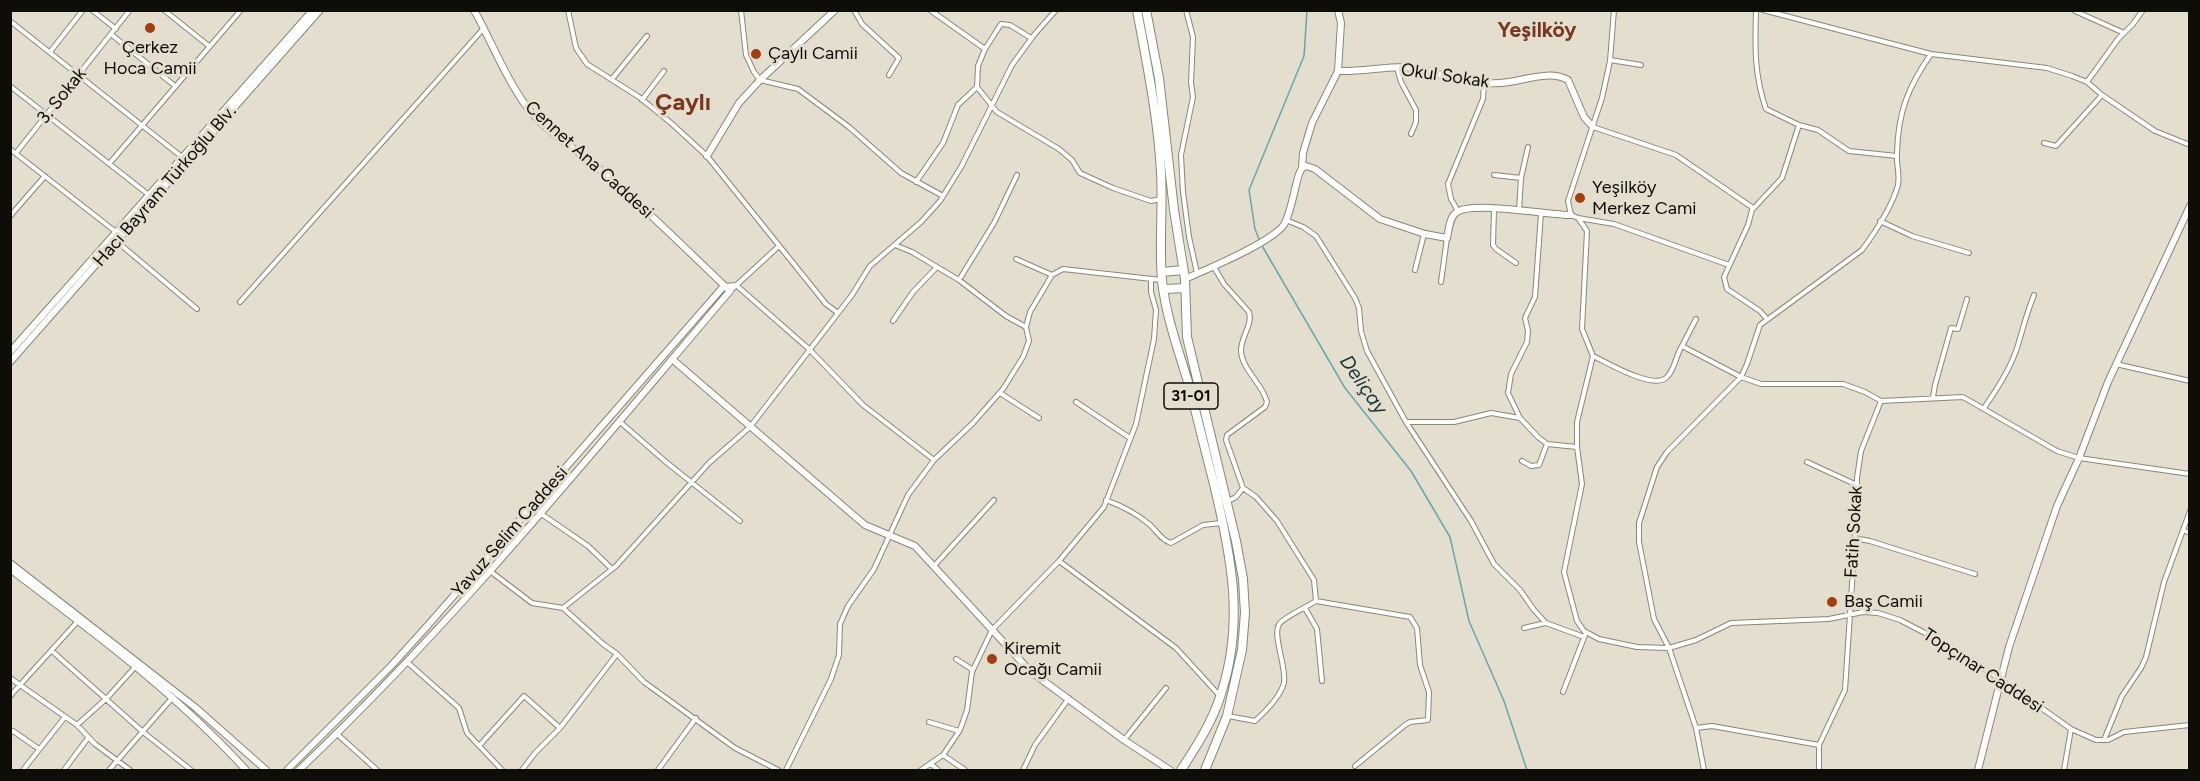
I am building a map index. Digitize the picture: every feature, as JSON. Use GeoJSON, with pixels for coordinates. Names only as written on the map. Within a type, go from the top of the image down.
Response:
{"type":"FeatureCollection","features":[{"type":"Feature","properties":{"kind":"highway","name":"31-01"},"geometry":{"type":"LineString","coordinates":[[1137,10],[1155,113],[1162,199],[1163,280],[1168,313],[1198,419],[1223,523],[1233,580],[1234,615],[1231,651],[1221,697],[1182,771]]}},
{"type":"Feature","properties":{"kind":"highway","name":"31-01"},"geometry":{"type":"LineString","coordinates":[[1146,10],[1159,78],[1185,284],[1187,337],[1227,501],[1243,579],[1245,613],[1242,650],[1227,716],[1205,771]]}},
{"type":"Feature","properties":{"kind":"highway"},"geometry":{"type":"LineString","coordinates":[[1163,280],[1183,270]]}},
{"type":"Feature","properties":{"kind":"highway"},"geometry":{"type":"LineString","coordinates":[[1163,280],[1185,284]]}},
{"type":"Feature","properties":{"kind":"street"},"geometry":{"type":"LineString","coordinates":[[50,52],[83,10]]}},
{"type":"Feature","properties":{"kind":"street"},"geometry":{"type":"LineString","coordinates":[[92,10],[116,29]]}},
{"type":"Feature","properties":{"kind":"street","name":"3. Sokak"},"geometry":{"type":"LineString","coordinates":[[16,153],[130,10]]}},
{"type":"Feature","properties":{"kind":"street"},"geometry":{"type":"LineString","coordinates":[[164,10],[209,46]]}},
{"type":"Feature","properties":{"kind":"street"},"geometry":{"type":"LineString","coordinates":[[109,164],[241,10]]}},
{"type":"Feature","properties":{"kind":"street","name":"Hacı Bayram Türkoğlu Blv."},"geometry":{"type":"LineString","coordinates":[[10,362],[149,195],[313,10]]}},
{"type":"Feature","properties":{"kind":"street","name":"Hacı Bayram Türkoğlu Blv."},"geometry":{"type":"LineString","coordinates":[[10,352],[320,10]]}},
{"type":"Feature","properties":{"kind":"street","name":"Cennet Ana Caddesi"},"geometry":{"type":"LineString","coordinates":[[474,10],[524,104],[547,127],[636,200],[730,291]]}},
{"type":"Feature","properties":{"kind":"street"},"geometry":{"type":"LineString","coordinates":[[568,10],[576,48],[587,64],[642,100],[707,156],[826,304],[838,313]]}},
{"type":"Feature","properties":{"kind":"street"},"geometry":{"type":"LineString","coordinates":[[741,10],[746,55],[753,72],[760,80],[798,89],[868,142],[901,173],[943,196]]}},
{"type":"Feature","properties":{"kind":"street"},"geometry":{"type":"LineString","coordinates":[[707,156],[739,103],[760,80],[835,10]]}},
{"type":"Feature","properties":{"kind":"street"},"geometry":{"type":"LineString","coordinates":[[854,10],[862,24],[899,58],[889,75]]}},
{"type":"Feature","properties":{"kind":"street"},"geometry":{"type":"LineString","coordinates":[[930,10],[985,49]]}},
{"type":"Feature","properties":{"kind":"street"},"geometry":{"type":"LineString","coordinates":[[563,608],[612,569],[642,539],[709,463],[750,427],[852,295],[870,266],[921,222],[943,196],[961,167],[1012,65],[1031,38],[1056,10]]}},
{"type":"Feature","properties":{"kind":"street"},"geometry":{"type":"LineString","coordinates":[[1186,10],[1193,36],[1191,83],[1193,97],[1182,155],[1183,192],[1197,274]]}},
{"type":"Feature","properties":{"kind":"street"},"geometry":{"type":"LineString","coordinates":[[1185,284],[1197,274],[1268,238],[1284,225],[1302,168],[1303,153],[1312,123],[1338,71],[1341,23],[1338,10]]}},
{"type":"Feature","properties":{"kind":"street"},"geometry":{"type":"LineString","coordinates":[[1563,692],[1585,634],[1577,621],[1564,572],[1582,483],[1577,447],[1577,422],[1593,356],[1582,329],[1587,231],[1574,216],[1568,201],[1602,98],[1610,60],[1614,10]]}},
{"type":"Feature","properties":{"kind":"street"},"geometry":{"type":"LineString","coordinates":[[1756,10],[1755,63],[1766,109],[1799,125],[1818,130],[1849,152],[1897,156]]}},
{"type":"Feature","properties":{"kind":"street"},"geometry":{"type":"LineString","coordinates":[[1763,10],[1931,54],[2047,68],[2087,82],[2155,131],[2190,144]]}},
{"type":"Feature","properties":{"kind":"street"},"geometry":{"type":"LineString","coordinates":[[2087,82],[2143,10]]}},
{"type":"Feature","properties":{"kind":"street"},"geometry":{"type":"LineString","coordinates":[[2074,11],[2124,33]]}},
{"type":"Feature","properties":{"kind":"street"},"geometry":{"type":"LineString","coordinates":[[10,21],[182,157]]}},
{"type":"Feature","properties":{"kind":"street"},"geometry":{"type":"LineString","coordinates":[[1031,38],[1010,25],[1001,24],[985,49],[978,66],[977,87],[998,112],[1059,149],[1072,160],[1080,172],[1113,188],[1151,201],[1162,199]]}},
{"type":"Feature","properties":{"kind":"street"},"geometry":{"type":"LineString","coordinates":[[240,302],[484,28]]}},
{"type":"Feature","properties":{"kind":"street"},"geometry":{"type":"LineString","coordinates":[[112,35],[175,86]]}},
{"type":"Feature","properties":{"kind":"street"},"geometry":{"type":"LineString","coordinates":[[612,79],[647,36]]}},
{"type":"Feature","properties":{"kind":"street"},"geometry":{"type":"LineString","coordinates":[[1704,771],[1696,728],[1669,648],[1654,619],[1639,543],[1639,523],[1657,467],[1667,452],[1741,377],[1760,325],[1862,250],[1894,196],[1898,182],[1897,156],[1904,102],[1914,78],[1931,54]]}},
{"type":"Feature","properties":{"kind":"street"},"geometry":{"type":"LineString","coordinates":[[1610,60],[1641,65]]}},
{"type":"Feature","properties":{"kind":"street"},"geometry":{"type":"LineString","coordinates":[[1397,68],[1401,82],[1416,111],[1416,122],[1411,134]]}},
{"type":"Feature","properties":{"kind":"street","name":"Okul Sokak"},"geometry":{"type":"LineString","coordinates":[[1338,71],[1397,68],[1437,73],[1458,80],[1485,84],[1550,75],[1562,77],[1568,80],[1584,117],[1593,127]]}},
{"type":"Feature","properties":{"kind":"street"},"geometry":{"type":"LineString","coordinates":[[642,100],[664,71]]}},
{"type":"Feature","properties":{"kind":"street"},"geometry":{"type":"LineString","coordinates":[[1458,211],[1451,199],[1448,184],[1483,99],[1485,84]]}},
{"type":"Feature","properties":{"kind":"street"},"geometry":{"type":"LineString","coordinates":[[10,86],[149,195]]}},
{"type":"Feature","properties":{"kind":"street"},"geometry":{"type":"LineString","coordinates":[[916,182],[943,143],[958,105],[977,87]]}},
{"type":"Feature","properties":{"kind":"street"},"geometry":{"type":"LineString","coordinates":[[2044,143],[2056,146],[2102,95]]}},
{"type":"Feature","properties":{"kind":"street"},"geometry":{"type":"LineString","coordinates":[[1767,319],[1760,311],[1727,289],[1724,277],[1748,225],[1753,208],[1782,178],[1799,125]]}},
{"type":"Feature","properties":{"kind":"street"},"geometry":{"type":"LineString","coordinates":[[1593,127],[1676,155],[1753,208]]}},
{"type":"Feature","properties":{"kind":"street"},"geometry":{"type":"LineString","coordinates":[[1520,210],[1521,178],[1528,147]]}},
{"type":"Feature","properties":{"kind":"street"},"geometry":{"type":"LineString","coordinates":[[10,149],[45,176],[197,309]]}},
{"type":"Feature","properties":{"kind":"street"},"geometry":{"type":"LineString","coordinates":[[1302,168],[1306,166],[1315,169],[1380,219],[1424,234],[1447,238]]}},
{"type":"Feature","properties":{"kind":"street"},"geometry":{"type":"LineString","coordinates":[[959,280],[994,224],[1017,175]]}},
{"type":"Feature","properties":{"kind":"street"},"geometry":{"type":"LineString","coordinates":[[1494,175],[1521,178]]}},
{"type":"Feature","properties":{"kind":"street"},"geometry":{"type":"LineString","coordinates":[[10,216],[45,176]]}},
{"type":"Feature","properties":{"kind":"street"},"geometry":{"type":"LineString","coordinates":[[1978,771],[1988,737],[2000,679],[2057,506],[2079,458],[2116,364],[2190,206]]}},
{"type":"Feature","properties":{"kind":"street"},"geometry":{"type":"LineString","coordinates":[[1442,282],[1447,238],[1452,218],[1458,211],[1469,208],[1520,210],[1574,216],[1614,224],[1729,265]]}},
{"type":"Feature","properties":{"kind":"street"},"geometry":{"type":"LineString","coordinates":[[1494,209],[1494,245],[1496,249],[1516,263]]}},
{"type":"Feature","properties":{"kind":"street"},"geometry":{"type":"LineString","coordinates":[[1541,213],[1535,297],[1525,318],[1527,342],[1511,374],[1508,393],[1520,418],[1547,444],[1577,447]]}},
{"type":"Feature","properties":{"kind":"street"},"geometry":{"type":"LineString","coordinates":[[1286,220],[1303,226],[1316,236],[1355,298],[1367,351],[1406,422],[1471,521],[1494,564],[1520,590],[1546,623],[1524,628]]}},
{"type":"Feature","properties":{"kind":"street"},"geometry":{"type":"LineString","coordinates":[[1880,221],[1912,236],[1969,254]]}},
{"type":"Feature","properties":{"kind":"street"},"geometry":{"type":"LineString","coordinates":[[1415,270],[1424,234]]}},
{"type":"Feature","properties":{"kind":"street"},"geometry":{"type":"LineString","coordinates":[[895,245],[912,252],[959,280],[1006,316],[1026,327]]}},
{"type":"Feature","properties":{"kind":"street"},"geometry":{"type":"LineString","coordinates":[[730,291],[779,246]]}},
{"type":"Feature","properties":{"kind":"street"},"geometry":{"type":"LineString","coordinates":[[1016,260],[1052,275]]}},
{"type":"Feature","properties":{"kind":"street"},"geometry":{"type":"LineString","coordinates":[[1214,267],[1224,284],[1251,317],[1242,340],[1241,350],[1267,402],[1265,406],[1227,435],[1226,440],[1244,488],[1256,497],[1277,521],[1314,580],[1316,601]]}},
{"type":"Feature","properties":{"kind":"street"},"geometry":{"type":"LineString","coordinates":[[892,321],[936,268]]}},
{"type":"Feature","properties":{"kind":"street"},"geometry":{"type":"LineString","coordinates":[[786,771],[831,679],[839,655],[840,624],[848,606],[874,568],[908,495],[934,460],[974,423],[1000,393],[1023,357],[1029,341],[1026,327],[1030,312],[1052,275],[1063,269],[1163,280]]}},
{"type":"Feature","properties":{"kind":"street"},"geometry":{"type":"LineString","coordinates":[[921,771],[943,755],[959,731],[967,710],[973,670],[992,630],[1059,561],[1104,507],[1136,424],[1154,339],[1156,310],[1151,292],[1151,280]]}},
{"type":"Feature","properties":{"kind":"street"},"geometry":{"type":"LineString","coordinates":[[724,286],[736,285],[809,349],[863,405],[934,460]]}},
{"type":"Feature","properties":{"kind":"street","name":"Yavuz Selim Caddesi"},"geometry":{"type":"LineString","coordinates":[[287,771],[390,666],[724,286]]}},
{"type":"Feature","properties":{"kind":"street","name":"Yavuz Selim Caddesi"},"geometry":{"type":"LineString","coordinates":[[299,771],[307,768],[336,733],[407,662],[490,571],[730,291]]}},
{"type":"Feature","properties":{"kind":"street"},"geometry":{"type":"LineString","coordinates":[[1984,408],[2018,346],[2024,320],[2034,295]]}},
{"type":"Feature","properties":{"kind":"street"},"geometry":{"type":"LineString","coordinates":[[1933,397],[1951,328],[1958,329],[1967,299]]}},
{"type":"Feature","properties":{"kind":"street"},"geometry":{"type":"LineString","coordinates":[[1593,356],[1640,378],[1658,382],[1666,379],[1671,373],[1676,354],[1696,319]]}},
{"type":"Feature","properties":{"kind":"street"},"geometry":{"type":"LineString","coordinates":[[1682,346],[1741,377],[1761,384],[1843,384],[1881,401],[1963,397],[2047,446],[2079,458],[2190,474]]}},
{"type":"Feature","properties":{"kind":"street"},"geometry":{"type":"LineString","coordinates":[[672,359],[865,525],[915,546],[1030,671],[1170,771]]}},
{"type":"Feature","properties":{"kind":"street"},"geometry":{"type":"LineString","coordinates":[[2116,364],[2190,381]]}},
{"type":"Feature","properties":{"kind":"street"},"geometry":{"type":"LineString","coordinates":[[1000,393],[1040,418]]}},
{"type":"Feature","properties":{"kind":"street","name":"Fatih Sokak"},"geometry":{"type":"LineString","coordinates":[[1820,771],[1819,745],[1845,690],[1861,451],[1881,401]]}},
{"type":"Feature","properties":{"kind":"street"},"geometry":{"type":"LineString","coordinates":[[1076,402],[1130,438]]}},
{"type":"Feature","properties":{"kind":"street"},"geometry":{"type":"LineString","coordinates":[[1406,422],[1454,422],[1491,413],[1520,418]]}},
{"type":"Feature","properties":{"kind":"street"},"geometry":{"type":"LineString","coordinates":[[619,421],[740,521]]}},
{"type":"Feature","properties":{"kind":"street"},"geometry":{"type":"LineString","coordinates":[[1521,461],[1531,466],[1539,465],[1547,444]]}},
{"type":"Feature","properties":{"kind":"street"},"geometry":{"type":"LineString","coordinates":[[1807,462],[1857,485]]}},
{"type":"Feature","properties":{"kind":"street"},"geometry":{"type":"LineString","coordinates":[[1227,501],[1236,497],[1244,488]]}},
{"type":"Feature","properties":{"kind":"street"},"geometry":{"type":"LineString","coordinates":[[933,567],[994,500]]}},
{"type":"Feature","properties":{"kind":"street"},"geometry":{"type":"LineString","coordinates":[[1106,500],[1127,508],[1155,529],[1163,540],[1171,543],[1203,525],[1223,523]]}},
{"type":"Feature","properties":{"kind":"street"},"geometry":{"type":"LineString","coordinates":[[2104,740],[2122,696],[2142,668],[2164,582],[2190,511]]}},
{"type":"Feature","properties":{"kind":"street"},"geometry":{"type":"LineString","coordinates":[[540,513],[588,546],[612,569]]}},
{"type":"Feature","properties":{"kind":"street"},"geometry":{"type":"LineString","coordinates":[[2183,530],[2190,533]]}},
{"type":"Feature","properties":{"kind":"street"},"geometry":{"type":"LineString","coordinates":[[1854,538],[1975,574]]}},
{"type":"Feature","properties":{"kind":"street"},"geometry":{"type":"LineString","coordinates":[[1059,561],[1176,648],[1221,697]]}},
{"type":"Feature","properties":{"kind":"street"},"geometry":{"type":"LineString","coordinates":[[10,563],[234,741],[266,771]]}},
{"type":"Feature","properties":{"kind":"street"},"geometry":{"type":"LineString","coordinates":[[481,565],[532,603],[563,608],[617,654],[644,682],[735,747],[778,771]]}},
{"type":"Feature","properties":{"kind":"street"},"geometry":{"type":"LineString","coordinates":[[11,570],[138,664],[214,735],[246,771]]}},
{"type":"Feature","properties":{"kind":"street"},"geometry":{"type":"LineString","coordinates":[[1227,716],[1255,721],[1281,690],[1284,683],[1284,670],[1276,632],[1280,623],[1316,601],[1410,617],[1417,627],[1420,665],[1430,692],[1428,720],[1410,722],[1405,725],[1355,766]]}},
{"type":"Feature","properties":{"kind":"street"},"geometry":{"type":"LineString","coordinates":[[1305,608],[1317,629],[1322,681]]}},
{"type":"Feature","properties":{"kind":"street","name":"Topçınar Caddesi"},"geometry":{"type":"LineString","coordinates":[[1546,623],[1599,639],[1637,647],[1669,648],[1696,640],[1731,623],[1829,619],[1863,612],[1878,613],[1900,620],[1948,645],[2072,729],[2096,740],[2104,740]]}},
{"type":"Feature","properties":{"kind":"street"},"geometry":{"type":"LineString","coordinates":[[10,696],[78,621]]}},
{"type":"Feature","properties":{"kind":"street"},"geometry":{"type":"LineString","coordinates":[[52,651],[143,732],[191,771]]}},
{"type":"Feature","properties":{"kind":"street"},"geometry":{"type":"LineString","coordinates":[[522,771],[535,753],[560,728],[617,654]]}},
{"type":"Feature","properties":{"kind":"street"},"geometry":{"type":"LineString","coordinates":[[956,659],[973,670]]}},
{"type":"Feature","properties":{"kind":"street"},"geometry":{"type":"LineString","coordinates":[[407,662],[459,708],[467,733],[502,771]]}},
{"type":"Feature","properties":{"kind":"street"},"geometry":{"type":"LineString","coordinates":[[77,725],[107,698],[138,664]]}},
{"type":"Feature","properties":{"kind":"street"},"geometry":{"type":"LineString","coordinates":[[10,678],[22,684],[77,725],[88,738],[130,771]]}},
{"type":"Feature","properties":{"kind":"street"},"geometry":{"type":"LineString","coordinates":[[1124,740],[1166,688]]}},
{"type":"Feature","properties":{"kind":"street"},"geometry":{"type":"LineString","coordinates":[[479,746],[524,696],[560,728]]}},
{"type":"Feature","properties":{"kind":"street"},"geometry":{"type":"LineString","coordinates":[[109,771],[173,697]]}},
{"type":"Feature","properties":{"kind":"street"},"geometry":{"type":"LineString","coordinates":[[1023,771],[1035,745],[1069,698]]}},
{"type":"Feature","properties":{"kind":"street"},"geometry":{"type":"LineString","coordinates":[[25,770],[39,748],[65,717]]}},
{"type":"Feature","properties":{"kind":"street"},"geometry":{"type":"LineString","coordinates":[[658,771],[696,718]]}},
{"type":"Feature","properties":{"kind":"street"},"geometry":{"type":"LineString","coordinates":[[929,722],[959,731]]}},
{"type":"Feature","properties":{"kind":"street"},"geometry":{"type":"LineString","coordinates":[[2104,740],[2124,732],[2190,725]]}},
{"type":"Feature","properties":{"kind":"street"},"geometry":{"type":"LineString","coordinates":[[1696,728],[1712,726],[1819,745]]}},
{"type":"Feature","properties":{"kind":"street"},"geometry":{"type":"LineString","coordinates":[[2064,771],[2072,729]]}},
{"type":"Feature","properties":{"kind":"street"},"geometry":{"type":"LineString","coordinates":[[10,733],[12,731],[39,748]]}},
{"type":"Feature","properties":{"kind":"street"},"geometry":{"type":"LineString","coordinates":[[336,733],[377,771]]}},
{"type":"Feature","properties":{"kind":"street"},"geometry":{"type":"LineString","coordinates":[[64,771],[88,738]]}},
{"type":"Feature","properties":{"kind":"street"},"geometry":{"type":"LineString","coordinates":[[943,755],[965,771]]}},
{"type":"Feature","properties":{"kind":"street"},"geometry":{"type":"LineString","coordinates":[[931,764],[938,771]]}},
{"type":"Feature","properties":{"kind":"waterway","name":"Deliçay"},"geometry":{"type":"LineString","coordinates":[[1259,239],[1255,229],[1249,190],[1304,56],[1307,10]]}},
{"type":"Feature","properties":{"kind":"waterway","name":"Deliçay"},"geometry":{"type":"LineString","coordinates":[[1261,244],[1345,388],[1411,471],[1450,537],[1469,621],[1504,701],[1527,770]]}},
{"type":"Feature","properties":{"kind":"place","name":"Çerkez Hoca Camii"},"geometry":{"type":"Point","coordinates":[150,28]}},
{"type":"Feature","properties":{"kind":"place","name":"Çaylı Camii"},"geometry":{"type":"Point","coordinates":[756,54]}},
{"type":"Feature","properties":{"kind":"place","name":"Yeşilköy Merkez Cami"},"geometry":{"type":"Point","coordinates":[1580,198]}},
{"type":"Feature","properties":{"kind":"place","name":"Baş Camii"},"geometry":{"type":"Point","coordinates":[1832,602]}},
{"type":"Feature","properties":{"kind":"place","name":"Kiremit Ocağı Camii"},"geometry":{"type":"Point","coordinates":[992,659]}},
{"type":"Feature","properties":{"kind":"district","name":"Yeşilköy"},"geometry":{"type":"Point","coordinates":[1537,31]}},
{"type":"Feature","properties":{"kind":"district","name":"Çaylı"},"geometry":{"type":"Point","coordinates":[683,103]}}]}
